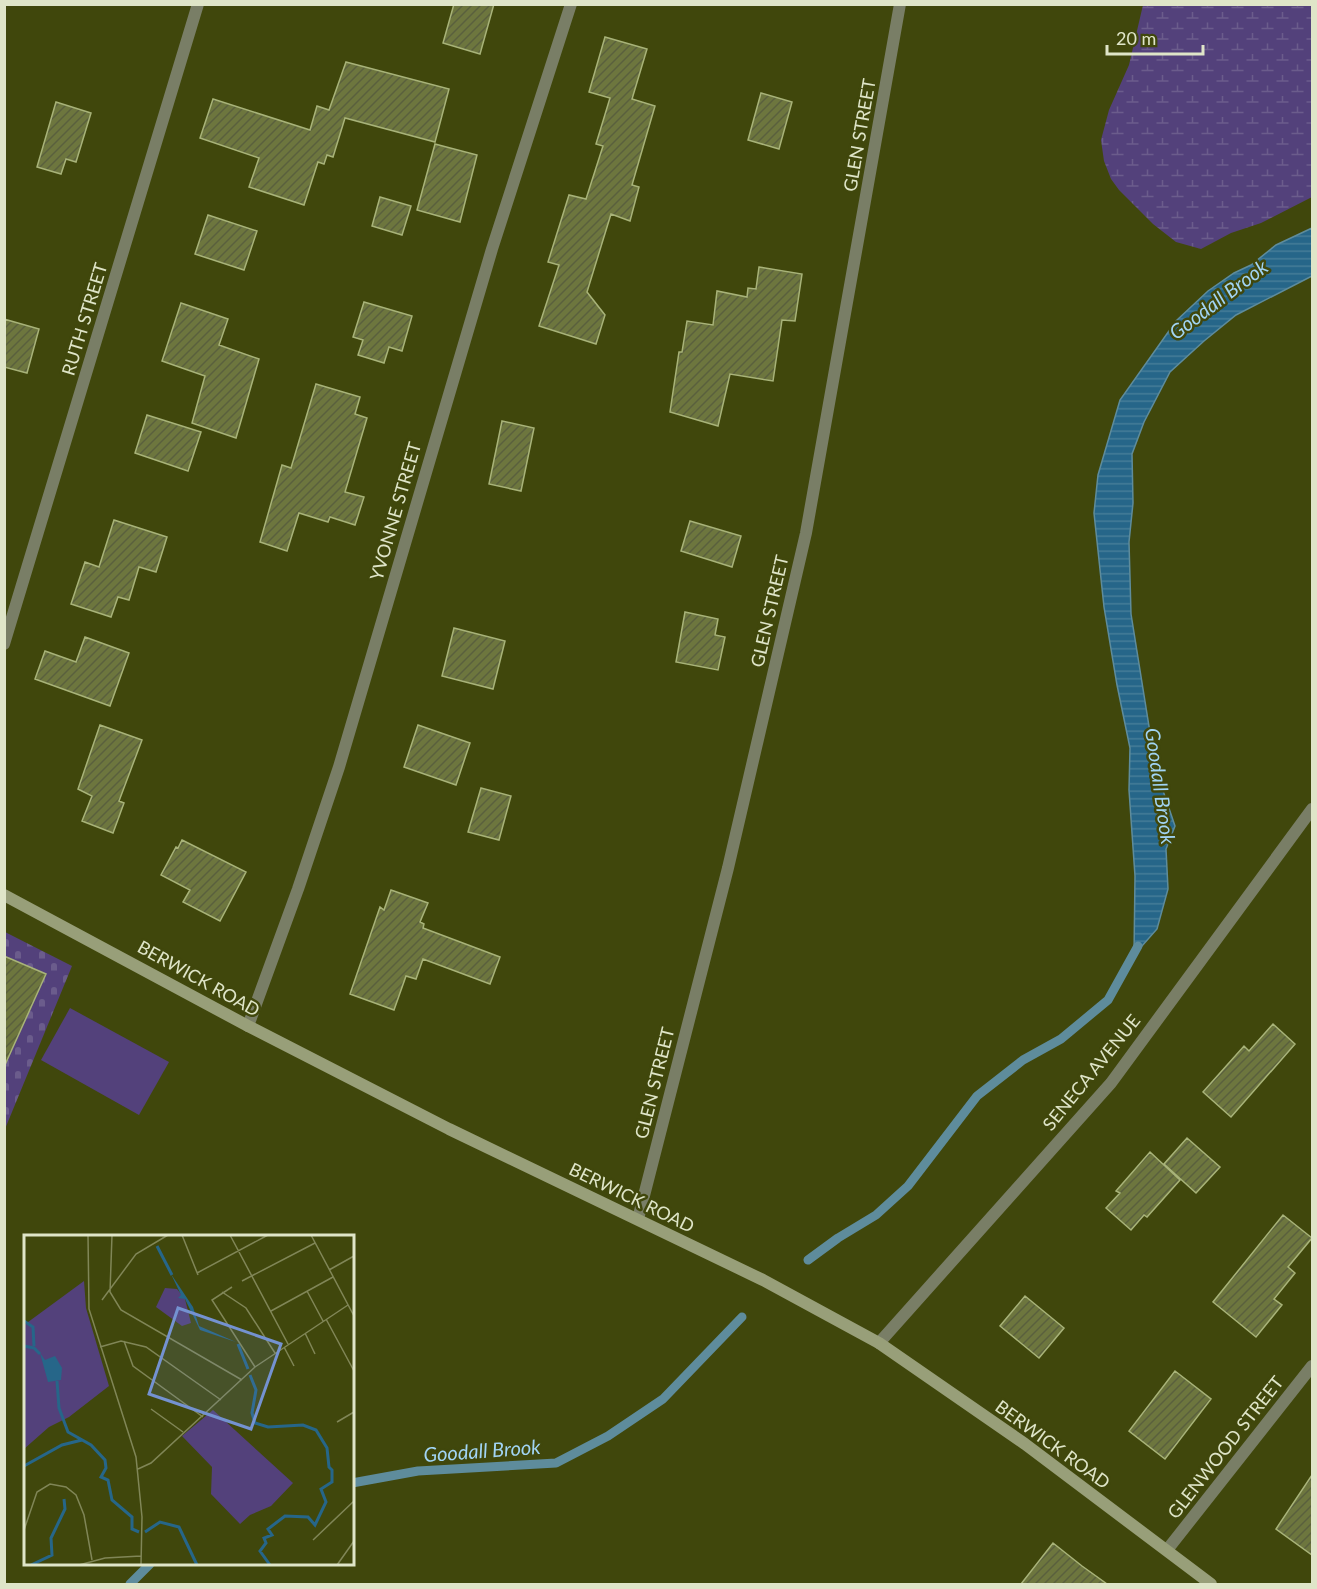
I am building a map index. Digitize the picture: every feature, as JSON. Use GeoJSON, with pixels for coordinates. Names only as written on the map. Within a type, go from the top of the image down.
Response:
{"type":"FeatureCollection","features":[{"type":"Feature","properties":{"kind":"street","name":"RUTH STREET"},"geometry":{"type":"LineString","coordinates":[[4,644],[198,4]]}},
{"type":"Feature","properties":{"kind":"street","name":"YVONNE STREET"},"geometry":{"type":"LineString","coordinates":[[248,1026],[339,767],[492,249],[571,4]]}},
{"type":"Feature","properties":{"kind":"street","name":"GLEN STREET"},"geometry":{"type":"LineString","coordinates":[[638,1219],[728,868],[806,533],[900,4]]}},
{"type":"Feature","properties":{"kind":"street","name":"SENECA AVENUE"},"geometry":{"type":"LineString","coordinates":[[879,1343],[1111,1083],[1312,809]]}},
{"type":"Feature","properties":{"kind":"street","name":"BERWICK ROAD"},"geometry":{"type":"LineString","coordinates":[[4,895],[248,1026],[448,1129],[763,1280],[879,1343],[1024,1444],[1210,1584]]}},
{"type":"Feature","properties":{"kind":"street","name":"GLENWOOD STREET"},"geometry":{"type":"LineString","coordinates":[[1167,1550],[1312,1366]]}},
{"type":"Feature","properties":{"kind":"green space"},"geometry":{"type":"Polygon","coordinates":[[[1143,5],[1312,5],[1312,197],[1261,223],[1231,233],[1201,249],[1176,242],[1153,224],[1119,190],[1111,179],[1104,161],[1101,140],[1109,110],[1129,65],[1143,5]]]}},
{"type":"Feature","properties":{"kind":"green space"},"geometry":{"type":"Polygon","coordinates":[[[5,932],[72,966],[5,1129],[5,932]]]}},
{"type":"Feature","properties":{"kind":"green space"},"geometry":{"type":"Polygon","coordinates":[[[70,1008],[169,1062],[139,1115],[41,1060],[70,1008]]]}},
{"type":"Feature","properties":{"kind":"water"},"geometry":{"type":"Polygon","coordinates":[[[1312,228],[1312,276],[1236,315],[1170,372],[1144,422],[1132,454],[1133,503],[1129,542],[1131,614],[1156,770],[1175,826],[1166,849],[1168,889],[1157,929],[1134,955],[1135,876],[1129,790],[1130,748],[1104,607],[1094,513],[1098,475],[1120,400],[1176,321],[1208,291],[1234,273],[1251,265],[1276,245],[1312,228]]]}},
{"type":"Feature","properties":{"kind":"building"},"geometry":{"type":"Polygon","coordinates":[[[454,4],[494,4],[480,54],[443,43],[454,4]]]}},
{"type":"Feature","properties":{"kind":"building"},"geometry":{"type":"Polygon","coordinates":[[[605,37],[647,49],[632,99],[655,106],[632,185],[639,187],[630,221],[611,214],[587,292],[605,315],[596,344],[539,326],[559,265],[548,262],[569,195],[586,199],[603,146],[596,144],[610,98],[589,92],[605,37]]]}},
{"type":"Feature","properties":{"kind":"building"},"geometry":{"type":"Polygon","coordinates":[[[346,62],[449,89],[435,142],[345,118],[333,157],[327,155],[324,164],[318,162],[304,205],[249,187],[259,158],[200,138],[213,99],[310,130],[317,106],[329,110],[346,62]]]}},
{"type":"Feature","properties":{"kind":"building"},"geometry":{"type":"Polygon","coordinates":[[[761,93],[792,102],[779,149],[748,140],[761,93]]]}},
{"type":"Feature","properties":{"kind":"building"},"geometry":{"type":"Polygon","coordinates":[[[56,102],[91,113],[76,162],[66,159],[61,174],[37,167],[56,102]]]}},
{"type":"Feature","properties":{"kind":"building"},"geometry":{"type":"Polygon","coordinates":[[[435,144],[477,155],[460,222],[417,210],[435,144]]]}},
{"type":"Feature","properties":{"kind":"building"},"geometry":{"type":"Polygon","coordinates":[[[380,197],[411,206],[402,235],[372,226],[380,197]]]}},
{"type":"Feature","properties":{"kind":"building"},"geometry":{"type":"Polygon","coordinates":[[[208,215],[257,231],[244,270],[195,254],[208,215]]]}},
{"type":"Feature","properties":{"kind":"building"},"geometry":{"type":"Polygon","coordinates":[[[759,267],[802,274],[795,321],[782,320],[773,381],[730,374],[718,426],[670,412],[679,352],[682,352],[687,321],[713,325],[717,291],[747,297],[748,288],[756,289],[759,267]]]}},
{"type":"Feature","properties":{"kind":"building"},"geometry":{"type":"Polygon","coordinates":[[[364,302],[412,316],[402,351],[389,347],[384,363],[358,355],[363,340],[353,337],[364,302]]]}},
{"type":"Feature","properties":{"kind":"building"},"geometry":{"type":"Polygon","coordinates":[[[181,303],[228,319],[219,345],[259,359],[236,438],[192,423],[205,376],[162,361],[181,303]]]}},
{"type":"Feature","properties":{"kind":"building"},"geometry":{"type":"Polygon","coordinates":[[[4,319],[39,329],[27,373],[4,367],[4,319]]]}},
{"type":"Feature","properties":{"kind":"building"},"geometry":{"type":"Polygon","coordinates":[[[316,384],[360,397],[355,414],[367,418],[345,492],[364,497],[355,525],[330,517],[328,522],[299,513],[287,551],[260,542],[282,465],[291,468],[316,384]]]}},
{"type":"Feature","properties":{"kind":"building"},"geometry":{"type":"Polygon","coordinates":[[[147,415],[201,432],[188,471],[135,453],[147,415]]]}},
{"type":"Feature","properties":{"kind":"building"},"geometry":{"type":"Polygon","coordinates":[[[502,421],[534,428],[521,491],[489,484],[502,421]]]}},
{"type":"Feature","properties":{"kind":"building"},"geometry":{"type":"Polygon","coordinates":[[[114,520],[167,537],[156,572],[139,567],[129,600],[118,597],[111,617],[71,604],[85,562],[99,567],[114,520]]]}},
{"type":"Feature","properties":{"kind":"building"},"geometry":{"type":"Polygon","coordinates":[[[690,521],[741,536],[732,567],[681,551],[690,521]]]}},
{"type":"Feature","properties":{"kind":"building"},"geometry":{"type":"Polygon","coordinates":[[[685,612],[718,619],[715,635],[725,637],[718,670],[676,662],[685,612]]]}},
{"type":"Feature","properties":{"kind":"building"},"geometry":{"type":"Polygon","coordinates":[[[454,628],[505,641],[493,689],[442,676],[454,628]]]}},
{"type":"Feature","properties":{"kind":"building"},"geometry":{"type":"Polygon","coordinates":[[[85,637],[129,653],[110,706],[35,679],[45,651],[76,662],[85,637]]]}},
{"type":"Feature","properties":{"kind":"building"},"geometry":{"type":"Polygon","coordinates":[[[100,725],[142,740],[119,801],[124,803],[113,833],[82,821],[92,796],[78,789],[100,725]]]}},
{"type":"Feature","properties":{"kind":"building"},"geometry":{"type":"Polygon","coordinates":[[[418,725],[470,743],[456,785],[404,767],[418,725]]]}},
{"type":"Feature","properties":{"kind":"building"},"geometry":{"type":"Polygon","coordinates":[[[481,788],[511,796],[499,840],[468,832],[481,788]]]}},
{"type":"Feature","properties":{"kind":"building"},"geometry":{"type":"Polygon","coordinates":[[[182,840],[246,872],[220,921],[183,902],[190,890],[161,875],[182,840]]]}},
{"type":"Feature","properties":{"kind":"building"},"geometry":{"type":"Polygon","coordinates":[[[391,890],[428,903],[420,922],[424,924],[423,928],[500,957],[490,984],[423,959],[416,979],[406,976],[394,1010],[350,994],[380,907],[384,910],[391,890]]]}},
{"type":"Feature","properties":{"kind":"building"},"geometry":{"type":"Polygon","coordinates":[[[4,956],[46,974],[4,1067],[4,956]]]}},
{"type":"Feature","properties":{"kind":"building"},"geometry":{"type":"Polygon","coordinates":[[[1273,1024],[1295,1044],[1231,1117],[1203,1092],[1244,1046],[1249,1051],[1273,1024]]]}},
{"type":"Feature","properties":{"kind":"building"},"geometry":{"type":"Polygon","coordinates":[[[1187,1138],[1220,1167],[1196,1193],[1164,1164],[1187,1138]]]}},
{"type":"Feature","properties":{"kind":"building"},"geometry":{"type":"Polygon","coordinates":[[[1150,1152],[1180,1180],[1147,1217],[1144,1215],[1131,1230],[1106,1208],[1120,1193],[1116,1191],[1150,1152]]]}},
{"type":"Feature","properties":{"kind":"building"},"geometry":{"type":"Polygon","coordinates":[[[1283,1215],[1312,1238],[1288,1267],[1295,1273],[1274,1299],[1282,1305],[1256,1337],[1213,1302],[1283,1215]]]}},
{"type":"Feature","properties":{"kind":"building"},"geometry":{"type":"Polygon","coordinates":[[[1025,1296],[1064,1328],[1039,1358],[1000,1326],[1025,1296]]]}},
{"type":"Feature","properties":{"kind":"building"},"geometry":{"type":"Polygon","coordinates":[[[1175,1371],[1211,1399],[1165,1459],[1129,1431],[1175,1371]]]}},
{"type":"Feature","properties":{"kind":"building"},"geometry":{"type":"Polygon","coordinates":[[[1312,1475],[1312,1555],[1276,1529],[1312,1475]]]}},
{"type":"Feature","properties":{"kind":"building"},"geometry":{"type":"Polygon","coordinates":[[[1053,1543],[1082,1566],[1107,1584],[1021,1584],[1053,1543]]]}},
{"type":"Feature","properties":{"kind":"waterway","name":"Goodall Brook"},"geometry":{"type":"LineString","coordinates":[[808,1260],[876,1215],[908,1186],[977,1096],[1023,1060],[1061,1039],[1108,1000],[1138,946]]}},
{"type":"Feature","properties":{"kind":"waterway","name":"Goodall Brook"},"geometry":{"type":"LineString","coordinates":[[354,1483],[418,1471],[556,1463],[608,1436],[663,1399],[742,1317]]}},
{"type":"Feature","properties":{"kind":"waterway","name":"Goodall Brook"},"geometry":{"type":"LineString","coordinates":[[130,1584],[149,1565]]}}]}
